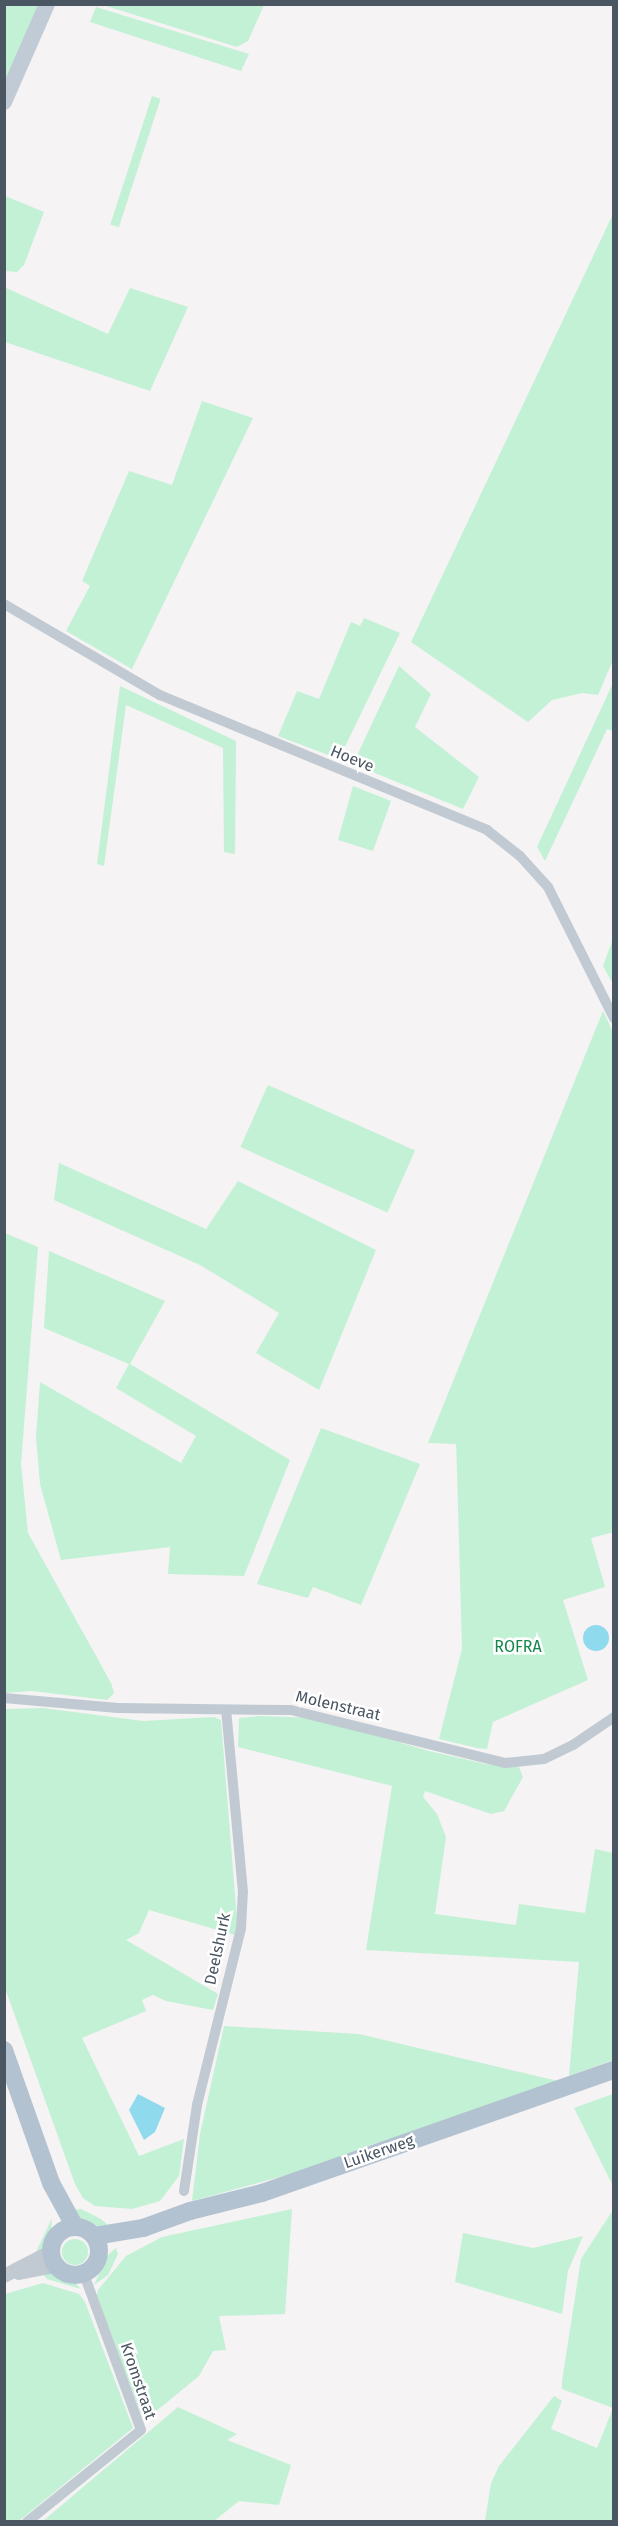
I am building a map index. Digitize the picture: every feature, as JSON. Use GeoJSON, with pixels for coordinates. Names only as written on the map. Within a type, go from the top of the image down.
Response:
{"type":"FeatureCollection","features":[{"type":"Feature","properties":{"kind":"main road"},"geometry":{"type":"LineString","coordinates":[[4,102],[47,4]]}},
{"type":"Feature","properties":{"kind":"main road"},"geometry":{"type":"LineString","coordinates":[[4,2050],[67,2229],[53,2259],[69,2275],[84,2274],[96,2265],[97,2243],[67,2229]]}},
{"type":"Feature","properties":{"kind":"main road","name":"Luikerweg"},"geometry":{"type":"LineString","coordinates":[[97,2243],[262,2193],[614,2070]]}},
{"type":"Feature","properties":{"kind":"street","name":"Hoeve"},"geometry":{"type":"LineString","coordinates":[[4,604],[160,695],[487,830],[530,865],[548,887],[614,1018]]}},
{"type":"Feature","properties":{"kind":"street","name":"Molenstraat"},"geometry":{"type":"LineString","coordinates":[[4,1698],[118,1708],[291,1710],[326,1715],[484,1761],[505,1763],[544,1758],[573,1746],[614,1717]]}},
{"type":"Feature","properties":{"kind":"street","name":"Deelshurk"},"geometry":{"type":"LineString","coordinates":[[184,2191],[197,2105],[241,1928],[243,1892],[226,1710]]}},
{"type":"Feature","properties":{"kind":"street"},"geometry":{"type":"LineString","coordinates":[[6,2276],[53,2259]]}},
{"type":"Feature","properties":{"kind":"street","name":"Kromstraat"},"geometry":{"type":"LineString","coordinates":[[27,2522],[141,2430],[84,2274]]}},
{"type":"Feature","properties":{"kind":"green space"},"geometry":{"type":"Polygon","coordinates":[[[4,5],[40,5],[4,87],[4,5]]]}},
{"type":"Feature","properties":{"kind":"green space"},"geometry":{"type":"Polygon","coordinates":[[[103,5],[264,5],[248,41],[237,47],[103,5]]]}},
{"type":"Feature","properties":{"kind":"green space"},"geometry":{"type":"Polygon","coordinates":[[[96,7],[249,54],[241,71],[90,22],[96,7]]]}},
{"type":"Feature","properties":{"kind":"green space"},"geometry":{"type":"Polygon","coordinates":[[[152,96],[161,99],[119,227],[110,224],[152,96]]]}},
{"type":"Feature","properties":{"kind":"green space"},"geometry":{"type":"Polygon","coordinates":[[[5,196],[44,212],[24,265],[17,272],[5,271],[5,196]]]}},
{"type":"Feature","properties":{"kind":"green space"},"geometry":{"type":"Polygon","coordinates":[[[613,214],[613,660],[598,695],[582,693],[552,700],[528,722],[411,642],[613,214]]]}},
{"type":"Feature","properties":{"kind":"green space"},"geometry":{"type":"Polygon","coordinates":[[[4,287],[108,334],[130,288],[188,307],[150,391],[5,342],[4,287]]]}},
{"type":"Feature","properties":{"kind":"green space"},"geometry":{"type":"Polygon","coordinates":[[[202,401],[253,418],[132,669],[66,631],[90,586],[82,581],[129,471],[172,485],[202,401]]]}},
{"type":"Feature","properties":{"kind":"green space"},"geometry":{"type":"Polygon","coordinates":[[[364,618],[400,633],[339,759],[278,736],[297,691],[319,699],[351,622],[360,626],[364,618]]]}},
{"type":"Feature","properties":{"kind":"green space"},"geometry":{"type":"Polygon","coordinates":[[[399,666],[431,694],[415,727],[479,777],[463,809],[353,764],[399,666]]]}},
{"type":"Feature","properties":{"kind":"green space"},"geometry":{"type":"Polygon","coordinates":[[[613,683],[613,731],[607,729],[545,861],[537,847],[613,683]]]}},
{"type":"Feature","properties":{"kind":"green space"},"geometry":{"type":"Polygon","coordinates":[[[120,686],[236,741],[235,854],[224,852],[223,748],[126,705],[104,866],[97,864],[120,686]]]}},
{"type":"Feature","properties":{"kind":"green space"},"geometry":{"type":"Polygon","coordinates":[[[353,786],[391,801],[373,851],[338,840],[353,786]]]}},
{"type":"Feature","properties":{"kind":"green space"},"geometry":{"type":"Polygon","coordinates":[[[613,939],[614,982],[613,984],[603,966],[613,939]]]}},
{"type":"Feature","properties":{"kind":"green space","name":"ROFRA"},"geometry":{"type":"Polygon","coordinates":[[[603,1011],[614,1034],[614,1532],[591,1538],[605,1587],[563,1600],[588,1680],[493,1722],[487,1749],[477,1748],[439,1739],[462,1649],[457,1470],[456,1444],[428,1443],[603,1011]]]}},
{"type":"Feature","properties":{"kind":"green space"},"geometry":{"type":"Polygon","coordinates":[[[268,1085],[415,1150],[387,1213],[240,1147],[268,1085]]]}},
{"type":"Feature","properties":{"kind":"green space"},"geometry":{"type":"Polygon","coordinates":[[[59,1163],[206,1229],[238,1181],[376,1250],[319,1390],[256,1353],[279,1313],[200,1265],[54,1200],[59,1163]]]}},
{"type":"Feature","properties":{"kind":"green space"},"geometry":{"type":"Polygon","coordinates":[[[5,1233],[38,1247],[21,1464],[28,1533],[111,1683],[114,1693],[107,1700],[32,1691],[5,1693],[5,1233]]]}},
{"type":"Feature","properties":{"kind":"green space"},"geometry":{"type":"Polygon","coordinates":[[[49,1251],[165,1301],[130,1364],[290,1460],[244,1576],[168,1574],[170,1547],[61,1560],[40,1484],[36,1437],[40,1382],[181,1463],[196,1436],[116,1388],[129,1364],[44,1328],[49,1251]]]}},
{"type":"Feature","properties":{"kind":"green space"},"geometry":{"type":"Polygon","coordinates":[[[321,1428],[420,1464],[361,1605],[313,1587],[308,1598],[257,1584],[321,1428]]]}},
{"type":"Feature","properties":{"kind":"green space"},"geometry":{"type":"Polygon","coordinates":[[[43,1708],[143,1721],[214,1717],[221,1720],[237,1920],[235,1935],[149,1910],[139,1933],[126,1940],[218,1994],[213,2010],[166,2001],[153,1995],[142,2000],[146,2011],[82,2038],[139,2156],[184,2139],[179,2176],[160,2201],[132,2209],[95,2206],[83,2198],[75,2184],[5,1988],[4,1709],[43,1708]]]}},
{"type":"Feature","properties":{"kind":"green space"},"geometry":{"type":"Polygon","coordinates":[[[260,1716],[317,1718],[429,1751],[486,1764],[519,1767],[523,1777],[504,1811],[491,1814],[425,1791],[423,1797],[437,1814],[446,1837],[435,1914],[516,1925],[519,1904],[585,1913],[595,1849],[613,1853],[613,2060],[569,2076],[579,1962],[366,1950],[392,1786],[238,1747],[239,1718],[260,1716]]]}},
{"type":"Feature","properties":{"kind":"green space"},"geometry":{"type":"Polygon","coordinates":[[[224,2026],[359,2034],[558,2081],[453,2120],[367,2146],[346,2159],[192,2201],[200,2134],[224,2026]]]}},
{"type":"Feature","properties":{"kind":"green space"},"geometry":{"type":"Polygon","coordinates":[[[614,2094],[613,2186],[574,2108],[614,2094]]]}},
{"type":"Feature","properties":{"kind":"green space"},"geometry":{"type":"Polygon","coordinates":[[[81,2209],[108,2225],[99,2230],[83,2221],[73,2210],[81,2209]]]}},
{"type":"Feature","properties":{"kind":"green space"},"geometry":{"type":"Polygon","coordinates":[[[292,2209],[285,2314],[219,2316],[226,2350],[213,2351],[199,2376],[144,2421],[96,2300],[98,2290],[126,2256],[162,2237],[292,2209]]]}},
{"type":"Feature","properties":{"kind":"green space"},"geometry":{"type":"Polygon","coordinates":[[[613,2210],[614,2408],[562,2389],[581,2259],[613,2210]]]}},
{"type":"Feature","properties":{"kind":"green space"},"geometry":{"type":"Polygon","coordinates":[[[52,2218],[51,2234],[42,2249],[36,2252],[52,2218]]]}},
{"type":"Feature","properties":{"kind":"green space"},"geometry":{"type":"Polygon","coordinates":[[[463,2233],[533,2248],[583,2236],[568,2271],[562,2314],[455,2282],[463,2233]]]}},
{"type":"Feature","properties":{"kind":"green space"},"geometry":{"type":"Polygon","coordinates":[[[75,2239],[84,2243],[88,2252],[84,2261],[75,2265],[66,2261],[62,2252],[66,2243],[75,2239]]]}},
{"type":"Feature","properties":{"kind":"green space"},"geometry":{"type":"Polygon","coordinates":[[[116,2248],[118,2254],[108,2275],[94,2285],[106,2257],[116,2248]]]}},
{"type":"Feature","properties":{"kind":"green space"},"geometry":{"type":"Polygon","coordinates":[[[51,2273],[73,2281],[81,2289],[47,2279],[43,2274],[51,2273]]]}},
{"type":"Feature","properties":{"kind":"green space"},"geometry":{"type":"Polygon","coordinates":[[[43,2283],[79,2294],[85,2302],[133,2428],[19,2521],[5,2522],[5,2294],[43,2283]]]}},
{"type":"Feature","properties":{"kind":"green space"},"geometry":{"type":"Polygon","coordinates":[[[554,2396],[562,2401],[551,2429],[597,2448],[613,2408],[613,2521],[485,2521],[491,2483],[499,2466],[554,2396]]]}},
{"type":"Feature","properties":{"kind":"green space"},"geometry":{"type":"Polygon","coordinates":[[[178,2407],[237,2434],[227,2440],[291,2465],[279,2505],[239,2501],[214,2521],[43,2521],[178,2407]]]}},
{"type":"Feature","properties":{"kind":"water"},"geometry":{"type":"Polygon","coordinates":[[[596,1625],[606,1628],[609,1638],[606,1648],[596,1651],[586,1648],[583,1638],[586,1628],[596,1625]]]}},
{"type":"Feature","properties":{"kind":"water"},"geometry":{"type":"Polygon","coordinates":[[[138,2094],[165,2108],[155,2132],[144,2140],[129,2110],[138,2094]]]}}]}
